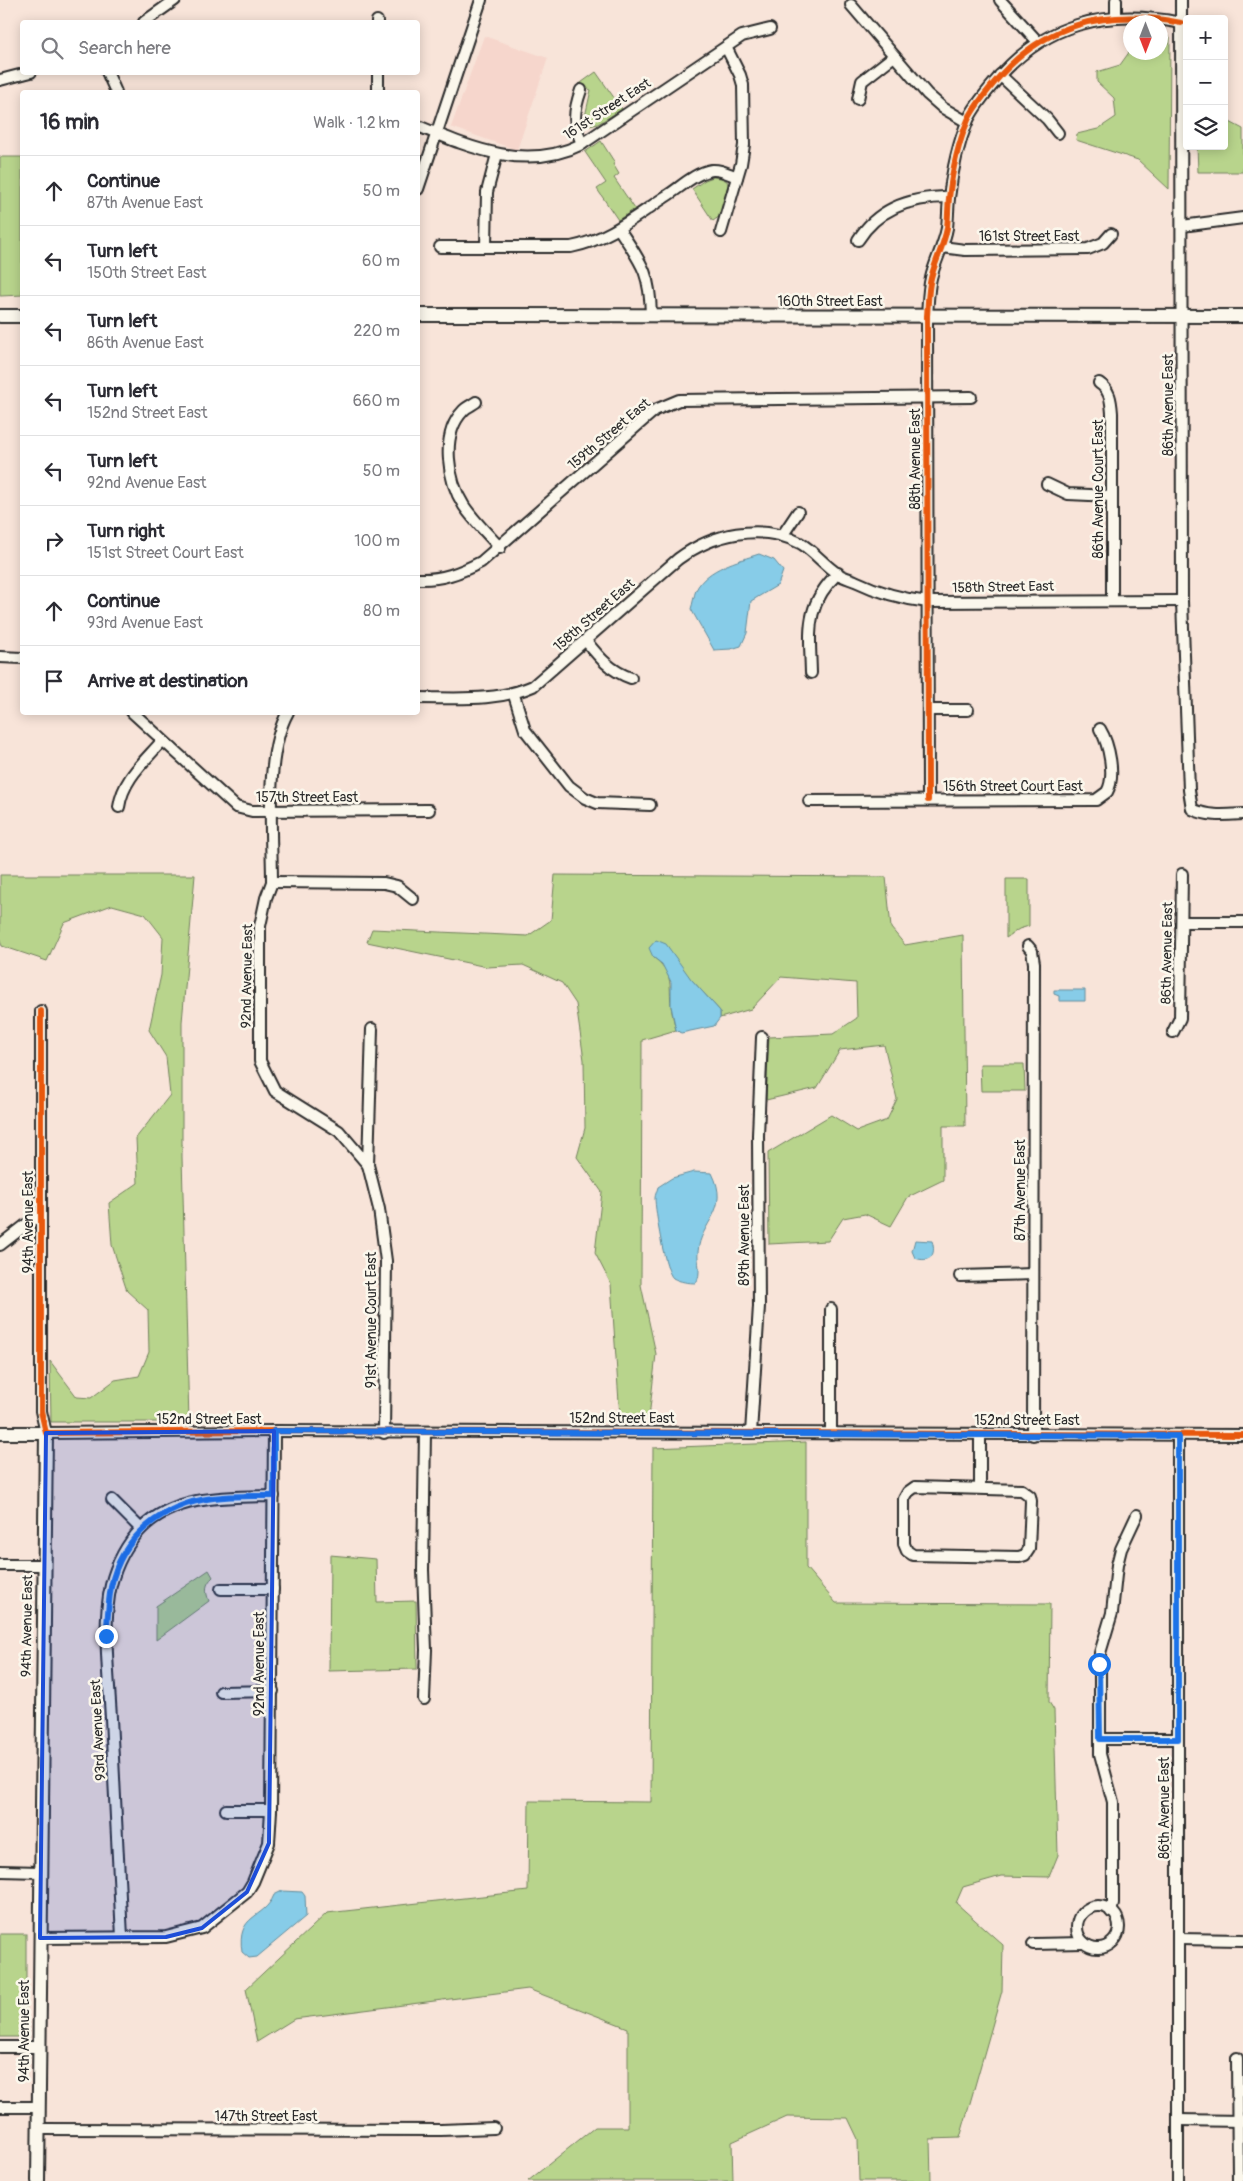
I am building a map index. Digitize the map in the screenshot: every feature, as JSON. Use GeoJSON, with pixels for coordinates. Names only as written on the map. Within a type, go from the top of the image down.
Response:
{"type":"FeatureCollection","features":[{"type":"Feature","properties":{"kind":"main road","name":"160th Street East"},"geometry":{"type":"LineString","coordinates":[[420,315],[1243,316]]}},
{"type":"Feature","properties":{"kind":"main road"},"geometry":{"type":"LineString","coordinates":[[0,316],[20,316]]}},
{"type":"Feature","properties":{"kind":"main road","name":"152nd Street East"},"geometry":{"type":"LineString","coordinates":[[0,1433],[46,1433]]}},
{"type":"Feature","properties":{"kind":"main road","name":"94th Avenue East"},"geometry":{"type":"LineString","coordinates":[[38,2181],[43,1565],[46,1433]]}},
{"type":"Feature","properties":{"kind":"street"},"geometry":{"type":"LineString","coordinates":[[420,184],[481,0]]}},
{"type":"Feature","properties":{"kind":"street"},"geometry":{"type":"LineString","coordinates":[[1000,0],[1038,42]]}},
{"type":"Feature","properties":{"kind":"street"},"geometry":{"type":"LineString","coordinates":[[1116,0],[1116,18]]}},
{"type":"Feature","properties":{"kind":"street","name":"86th Avenue East"},"geometry":{"type":"LineString","coordinates":[[1181,0],[1182,601],[1189,790],[1192,809],[1208,815],[1243,814]]}},
{"type":"Feature","properties":{"kind":"street"},"geometry":{"type":"LineString","coordinates":[[147,20],[172,1]]}},
{"type":"Feature","properties":{"kind":"street"},"geometry":{"type":"LineString","coordinates":[[851,5],[935,102],[967,122]]}},
{"type":"Feature","properties":{"kind":"street","name":"88th Avenue East"},"geometry":{"type":"LineString","coordinates":[[928,800],[927,316],[930,280],[947,229],[949,197],[955,161],[967,122],[972,112],[1010,63],[1038,42],[1072,27],[1102,18],[1181,23]]}},
{"type":"Feature","properties":{"kind":"street","name":"161st Street East"},"geometry":{"type":"LineString","coordinates":[[420,127],[497,154],[526,158],[542,157],[563,152],[582,144],[726,47],[750,33],[770,28]]}},
{"type":"Feature","properties":{"kind":"street"},"geometry":{"type":"LineString","coordinates":[[721,232],[744,145],[744,98],[740,75],[726,47]]}},
{"type":"Feature","properties":{"kind":"street"},"geometry":{"type":"LineString","coordinates":[[858,100],[862,81],[894,56]]}},
{"type":"Feature","properties":{"kind":"street"},"geometry":{"type":"LineString","coordinates":[[0,80],[20,75]]}},
{"type":"Feature","properties":{"kind":"street"},"geometry":{"type":"LineString","coordinates":[[108,75],[115,90]]}},
{"type":"Feature","properties":{"kind":"street"},"geometry":{"type":"LineString","coordinates":[[378,75],[378,90]]}},
{"type":"Feature","properties":{"kind":"street"},"geometry":{"type":"LineString","coordinates":[[1000,75],[1058,133]]}},
{"type":"Feature","properties":{"kind":"street"},"geometry":{"type":"LineString","coordinates":[[581,90],[575,106],[574,117],[582,144]]}},
{"type":"Feature","properties":{"kind":"street"},"geometry":{"type":"LineString","coordinates":[[486,247],[487,192],[497,154]]}},
{"type":"Feature","properties":{"kind":"street"},"geometry":{"type":"LineString","coordinates":[[440,248],[571,247],[598,239],[619,229],[700,174],[714,170],[737,177]]}},
{"type":"Feature","properties":{"kind":"street"},"geometry":{"type":"LineString","coordinates":[[858,240],[866,227],[887,211],[907,202],[934,197],[949,197]]}},
{"type":"Feature","properties":{"kind":"street"},"geometry":{"type":"LineString","coordinates":[[1182,226],[1243,218]]}},
{"type":"Feature","properties":{"kind":"street"},"geometry":{"type":"LineString","coordinates":[[619,229],[646,272],[650,289],[651,315]]}},
{"type":"Feature","properties":{"kind":"street","name":"161st Street East"},"geometry":{"type":"LineString","coordinates":[[942,248],[965,250],[1088,249],[1103,243],[1111,234]]}},
{"type":"Feature","properties":{"kind":"street","name":"86th Avenue Court East"},"geometry":{"type":"LineString","coordinates":[[1099,382],[1106,387],[1111,397],[1112,600]]}},
{"type":"Feature","properties":{"kind":"street","name":"159th Street East"},"geometry":{"type":"LineString","coordinates":[[420,580],[452,575],[481,562],[500,548],[655,410],[679,400],[971,397]]}},
{"type":"Feature","properties":{"kind":"street"},"geometry":{"type":"LineString","coordinates":[[476,402],[463,410],[455,423],[449,448],[450,467],[454,486],[465,507],[500,548]]}},
{"type":"Feature","properties":{"kind":"street"},"geometry":{"type":"LineString","coordinates":[[1048,484],[1068,494],[1111,496]]}},
{"type":"Feature","properties":{"kind":"street"},"geometry":{"type":"LineString","coordinates":[[782,536],[798,512]]}},
{"type":"Feature","properties":{"kind":"street","name":"158th Street East"},"geometry":{"type":"LineString","coordinates":[[420,698],[498,697],[514,695],[533,686],[690,550],[711,540],[742,532],[766,532],[800,543],[838,574],[885,595],[903,600],[928,602],[1182,601]]}},
{"type":"Feature","properties":{"kind":"street"},"geometry":{"type":"LineString","coordinates":[[811,673],[810,615],[832,579],[838,574]]}},
{"type":"Feature","properties":{"kind":"street"},"geometry":{"type":"LineString","coordinates":[[586,641],[606,665],[619,674],[631,678]]}},
{"type":"Feature","properties":{"kind":"street"},"geometry":{"type":"LineString","coordinates":[[0,658],[20,658]]}},
{"type":"Feature","properties":{"kind":"street"},"geometry":{"type":"LineString","coordinates":[[514,695],[525,730],[569,786],[585,798],[597,803],[650,805]]}},
{"type":"Feature","properties":{"kind":"street"},"geometry":{"type":"LineString","coordinates":[[928,710],[968,710]]}},
{"type":"Feature","properties":{"kind":"street","name":"157th Street East"},"geometry":{"type":"LineString","coordinates":[[135,715],[236,807],[252,812],[429,810]]}},
{"type":"Feature","properties":{"kind":"street","name":"92nd Avenue East"},"geometry":{"type":"LineString","coordinates":[[286,715],[281,724],[274,755],[272,882],[266,898],[260,926],[260,1061],[275,1090],[339,1131],[368,1165]]}},
{"type":"Feature","properties":{"kind":"street","name":"156th Street Court East"},"geometry":{"type":"LineString","coordinates":[[809,801],[1096,800],[1107,792],[1110,776],[1109,749],[1100,728]]}},
{"type":"Feature","properties":{"kind":"street"},"geometry":{"type":"LineString","coordinates":[[120,807],[121,795],[127,782],[162,741]]}},
{"type":"Feature","properties":{"kind":"street","name":"86th Avenue East"},"geometry":{"type":"LineString","coordinates":[[1173,1032],[1180,1018],[1182,874]]}},
{"type":"Feature","properties":{"kind":"street"},"geometry":{"type":"LineString","coordinates":[[272,882],[384,883],[397,886],[412,899]]}},
{"type":"Feature","properties":{"kind":"street"},"geometry":{"type":"LineString","coordinates":[[1182,922],[1243,922]]}},
{"type":"Feature","properties":{"kind":"street","name":"87th Avenue East"},"geometry":{"type":"LineString","coordinates":[[1028,946],[1032,951],[1034,963],[1033,1435]]}},
{"type":"Feature","properties":{"kind":"street","name":"94th Avenue East"},"geometry":{"type":"LineString","coordinates":[[41,1011],[41,1411],[46,1433]]}},
{"type":"Feature","properties":{"kind":"street","name":"91st Avenue Court East"},"geometry":{"type":"LineString","coordinates":[[372,1029],[368,1165],[380,1209],[386,1261],[384,1433]]}},
{"type":"Feature","properties":{"kind":"street","name":"89th Avenue East"},"geometry":{"type":"LineString","coordinates":[[751,1433],[759,1306],[758,1135],[762,1037]]}},
{"type":"Feature","properties":{"kind":"street"},"geometry":{"type":"LineString","coordinates":[[0,1245],[40,1214]]}},
{"type":"Feature","properties":{"kind":"street"},"geometry":{"type":"LineString","coordinates":[[960,1276],[1033,1274]]}},
{"type":"Feature","properties":{"kind":"street"},"geometry":{"type":"LineString","coordinates":[[831,1309],[831,1434]]}},
{"type":"Feature","properties":{"kind":"street","name":"92nd Avenue East"},"geometry":{"type":"LineString","coordinates":[[122,1938],[166,1937],[202,1928],[247,1892],[269,1843],[271,1810],[274,1431]]}},
{"type":"Feature","properties":{"kind":"street","name":"152nd Street East"},"geometry":{"type":"LineString","coordinates":[[46,1433],[274,1431],[384,1433],[1243,1435]]}},
{"type":"Feature","properties":{"kind":"street"},"geometry":{"type":"LineString","coordinates":[[424,1699],[426,1650],[422,1570],[425,1432]]}},
{"type":"Feature","properties":{"kind":"street"},"geometry":{"type":"LineString","coordinates":[[980,1434],[980,1487]]}},
{"type":"Feature","properties":{"kind":"street","name":"86th Avenue East"},"geometry":{"type":"LineString","coordinates":[[1178,1436],[1178,2181]]}},
{"type":"Feature","properties":{"kind":"street"},"geometry":{"type":"LineString","coordinates":[[915,1487],[980,1487],[1019,1489],[1025,1491],[1030,1496],[1030,1546],[1025,1555],[1019,1558],[916,1556],[907,1551],[904,1544],[904,1499],[911,1490],[915,1487]]}},
{"type":"Feature","properties":{"kind":"street"},"geometry":{"type":"LineString","coordinates":[[112,1500],[141,1529],[164,1513],[201,1500],[225,1497],[274,1496]]}},
{"type":"Feature","properties":{"kind":"street"},"geometry":{"type":"LineString","coordinates":[[1111,1912],[1113,1904],[1113,1802],[1102,1762],[1100,1739],[1100,1653],[1116,1594],[1117,1565],[1121,1549],[1137,1514]]}},
{"type":"Feature","properties":{"kind":"street","name":"93rd Avenue East"},"geometry":{"type":"LineString","coordinates":[[122,1938],[106,1636],[111,1586],[122,1557],[141,1529]]}},
{"type":"Feature","properties":{"kind":"street"},"geometry":{"type":"LineString","coordinates":[[0,1565],[43,1565]]}},
{"type":"Feature","properties":{"kind":"street"},"geometry":{"type":"LineString","coordinates":[[220,1589],[273,1589]]}},
{"type":"Feature","properties":{"kind":"street"},"geometry":{"type":"LineString","coordinates":[[221,1692],[272,1691]]}},
{"type":"Feature","properties":{"kind":"street"},"geometry":{"type":"LineString","coordinates":[[1100,1739],[1178,1739]]}},
{"type":"Feature","properties":{"kind":"street"},"geometry":{"type":"LineString","coordinates":[[226,1810],[271,1810]]}},
{"type":"Feature","properties":{"kind":"street"},"geometry":{"type":"LineString","coordinates":[[0,1871],[40,1872]]}},
{"type":"Feature","properties":{"kind":"street"},"geometry":{"type":"LineString","coordinates":[[1033,1944],[1084,1943],[1096,1948],[1103,1948],[1114,1940],[1119,1927],[1118,1921],[1111,1912],[1103,1907],[1096,1906],[1084,1912],[1077,1923],[1077,1931],[1084,1943]]}},
{"type":"Feature","properties":{"kind":"street"},"geometry":{"type":"LineString","coordinates":[[40,1938],[122,1938]]}},
{"type":"Feature","properties":{"kind":"street"},"geometry":{"type":"LineString","coordinates":[[1178,1939],[1243,1940]]}},
{"type":"Feature","properties":{"kind":"street"},"geometry":{"type":"LineString","coordinates":[[0,2048],[40,2047]]}},
{"type":"Feature","properties":{"kind":"street"},"geometry":{"type":"LineString","coordinates":[[1237,2058],[1240,2121],[1238,2181]]}},
{"type":"Feature","properties":{"kind":"street"},"geometry":{"type":"LineString","coordinates":[[0,2107],[38,2108]]}},
{"type":"Feature","properties":{"kind":"street"},"geometry":{"type":"LineString","coordinates":[[1178,2120],[1240,2121]]}},
{"type":"Feature","properties":{"kind":"street","name":"147th Street East"},"geometry":{"type":"LineString","coordinates":[[38,2129],[441,2130],[494,2128]]}},
{"type":"Feature","properties":{"kind":"highlighted area"},"geometry":{"type":"Polygon","coordinates":[[[274,1431],[269,1843],[247,1892],[202,1928],[166,1937],[40,1938],[46,1433],[274,1431]]]}},
{"type":"Feature","properties":{"kind":"shaded area"},"geometry":{"type":"Polygon","coordinates":[[[484,36],[548,58],[517,150],[451,127],[484,36]]]}},
{"type":"Feature","properties":{"kind":"green space"},"geometry":{"type":"Polygon","coordinates":[[[1168,37],[1170,37],[1169,189],[1138,160],[1076,140],[1077,134],[1098,129],[1116,117],[1114,98],[1097,82],[1097,72],[1120,65],[1124,60],[1168,60],[1168,37]]]}},
{"type":"Feature","properties":{"kind":"green space"},"geometry":{"type":"Polygon","coordinates":[[[596,72],[622,109],[598,124],[590,126],[584,121],[591,90],[578,85],[596,72]]]}},
{"type":"Feature","properties":{"kind":"green space"},"geometry":{"type":"Polygon","coordinates":[[[1228,121],[1243,129],[1243,172],[1198,172],[1197,150],[1228,150],[1228,121]]]}},
{"type":"Feature","properties":{"kind":"green space"},"geometry":{"type":"Polygon","coordinates":[[[601,141],[615,163],[613,164],[619,174],[614,178],[635,209],[618,220],[597,189],[606,183],[585,152],[601,141]]]}},
{"type":"Feature","properties":{"kind":"green space"},"geometry":{"type":"Polygon","coordinates":[[[0,157],[20,157],[20,295],[0,296],[0,157]]]}},
{"type":"Feature","properties":{"kind":"green space"},"geometry":{"type":"Polygon","coordinates":[[[713,177],[727,181],[728,185],[720,216],[713,221],[692,189],[713,177]]]}},
{"type":"Feature","properties":{"kind":"green space"},"geometry":{"type":"Polygon","coordinates":[[[0,875],[195,875],[182,1022],[182,1157],[189,1422],[51,1422],[50,1361],[77,1397],[91,1398],[115,1380],[139,1376],[149,1352],[148,1310],[127,1291],[112,1245],[109,1203],[138,1183],[136,1138],[170,1095],[166,1057],[149,1030],[161,975],[163,937],[145,914],[112,905],[64,923],[47,961],[2,946],[0,941],[0,875]]]}},
{"type":"Feature","properties":{"kind":"green space"},"geometry":{"type":"Polygon","coordinates":[[[555,875],[886,877],[891,928],[905,945],[963,935],[965,1126],[943,1126],[943,1180],[908,1197],[891,1226],[865,1214],[843,1218],[828,1241],[769,1244],[768,1153],[831,1115],[857,1131],[887,1120],[897,1099],[884,1045],[840,1050],[817,1088],[766,1100],[769,1037],[833,1034],[857,1018],[856,983],[781,977],[751,1009],[720,1018],[720,1011],[691,979],[653,957],[664,968],[669,979],[671,1006],[676,1030],[642,1040],[641,1285],[656,1354],[649,1418],[620,1417],[611,1284],[595,1253],[602,1192],[577,1157],[585,1128],[584,1060],[576,1004],[562,983],[523,965],[487,967],[367,942],[372,929],[528,936],[551,920],[555,875]]]}},
{"type":"Feature","properties":{"kind":"green space"},"geometry":{"type":"Polygon","coordinates":[[[1006,879],[1029,879],[1029,926],[1019,929],[1006,938],[1006,879]]]}},
{"type":"Feature","properties":{"kind":"green space"},"geometry":{"type":"Polygon","coordinates":[[[980,1064],[1024,1064],[1025,1091],[981,1091],[980,1064]]]}},
{"type":"Feature","properties":{"kind":"green space"},"geometry":{"type":"Polygon","coordinates":[[[806,1442],[806,1568],[836,1603],[1050,1604],[1049,1702],[1054,1710],[1058,1855],[1049,1877],[1001,1876],[963,1887],[956,1903],[1003,1945],[1002,1991],[960,2138],[930,2139],[931,2181],[859,2181],[858,2139],[848,2118],[787,2117],[732,2142],[733,2181],[528,2181],[595,2127],[628,2127],[628,2028],[528,1989],[294,2019],[257,2042],[246,1989],[327,1913],[528,1891],[529,1801],[651,1802],[653,1448],[806,1442]]]}},
{"type":"Feature","properties":{"kind":"green space"},"geometry":{"type":"Polygon","coordinates":[[[330,1555],[376,1559],[377,1602],[416,1601],[417,1669],[329,1671],[330,1555]]]}},
{"type":"Feature","properties":{"kind":"green space"},"geometry":{"type":"Polygon","coordinates":[[[209,1570],[213,1577],[208,1582],[207,1588],[209,1601],[156,1640],[156,1606],[209,1570]]]}},
{"type":"Feature","properties":{"kind":"green space"},"geometry":{"type":"Polygon","coordinates":[[[0,1934],[26,1934],[26,2037],[0,2037],[0,1934]]]}},
{"type":"Feature","properties":{"kind":"water"},"geometry":{"type":"Polygon","coordinates":[[[759,554],[774,560],[783,571],[778,585],[751,601],[747,633],[741,646],[731,649],[714,650],[691,609],[696,590],[701,582],[715,571],[759,554]]]}},
{"type":"Feature","properties":{"kind":"water"},"geometry":{"type":"Polygon","coordinates":[[[656,940],[666,944],[691,979],[720,1011],[720,1018],[714,1026],[681,1033],[676,1030],[671,1006],[671,982],[662,964],[653,957],[649,948],[656,940]]]}},
{"type":"Feature","properties":{"kind":"water"},"geometry":{"type":"Polygon","coordinates":[[[1054,990],[1085,990],[1085,1001],[1059,1001],[1059,996],[1054,994],[1054,990]]]}},
{"type":"Feature","properties":{"kind":"water"},"geometry":{"type":"Polygon","coordinates":[[[694,1172],[712,1173],[717,1186],[718,1197],[713,1216],[700,1242],[698,1252],[699,1275],[696,1283],[673,1278],[670,1273],[661,1240],[655,1198],[658,1187],[672,1178],[694,1172]]]}},
{"type":"Feature","properties":{"kind":"water"},"geometry":{"type":"Polygon","coordinates":[[[915,1240],[932,1241],[933,1254],[931,1257],[924,1260],[915,1258],[912,1251],[915,1240]]]}},
{"type":"Feature","properties":{"kind":"water"},"geometry":{"type":"Polygon","coordinates":[[[282,1891],[302,1892],[305,1896],[306,1916],[257,1957],[249,1958],[242,1952],[241,1939],[243,1930],[252,1918],[270,1903],[274,1895],[282,1891]]]}},
{"type":"Feature","properties":{"kind":"cycle path"},"geometry":{"type":"LineString","coordinates":[[928,800],[927,316],[930,283],[947,228],[952,178],[961,139],[973,110],[994,83],[1033,46],[1055,34],[1078,25],[1102,20],[1127,18],[1181,23]]}},
{"type":"Feature","properties":{"kind":"cycle path"},"geometry":{"type":"LineString","coordinates":[[41,1011],[41,1411],[46,1433],[274,1431],[1243,1435]]}},
{"type":"Feature","properties":{"kind":"route"},"geometry":{"type":"LineString","coordinates":[[106,1636],[111,1586],[122,1557],[141,1529],[152,1520],[176,1507],[201,1500],[225,1497],[274,1496],[274,1431],[1178,1436],[1178,1739],[1100,1739],[1099,1664]]}}]}
